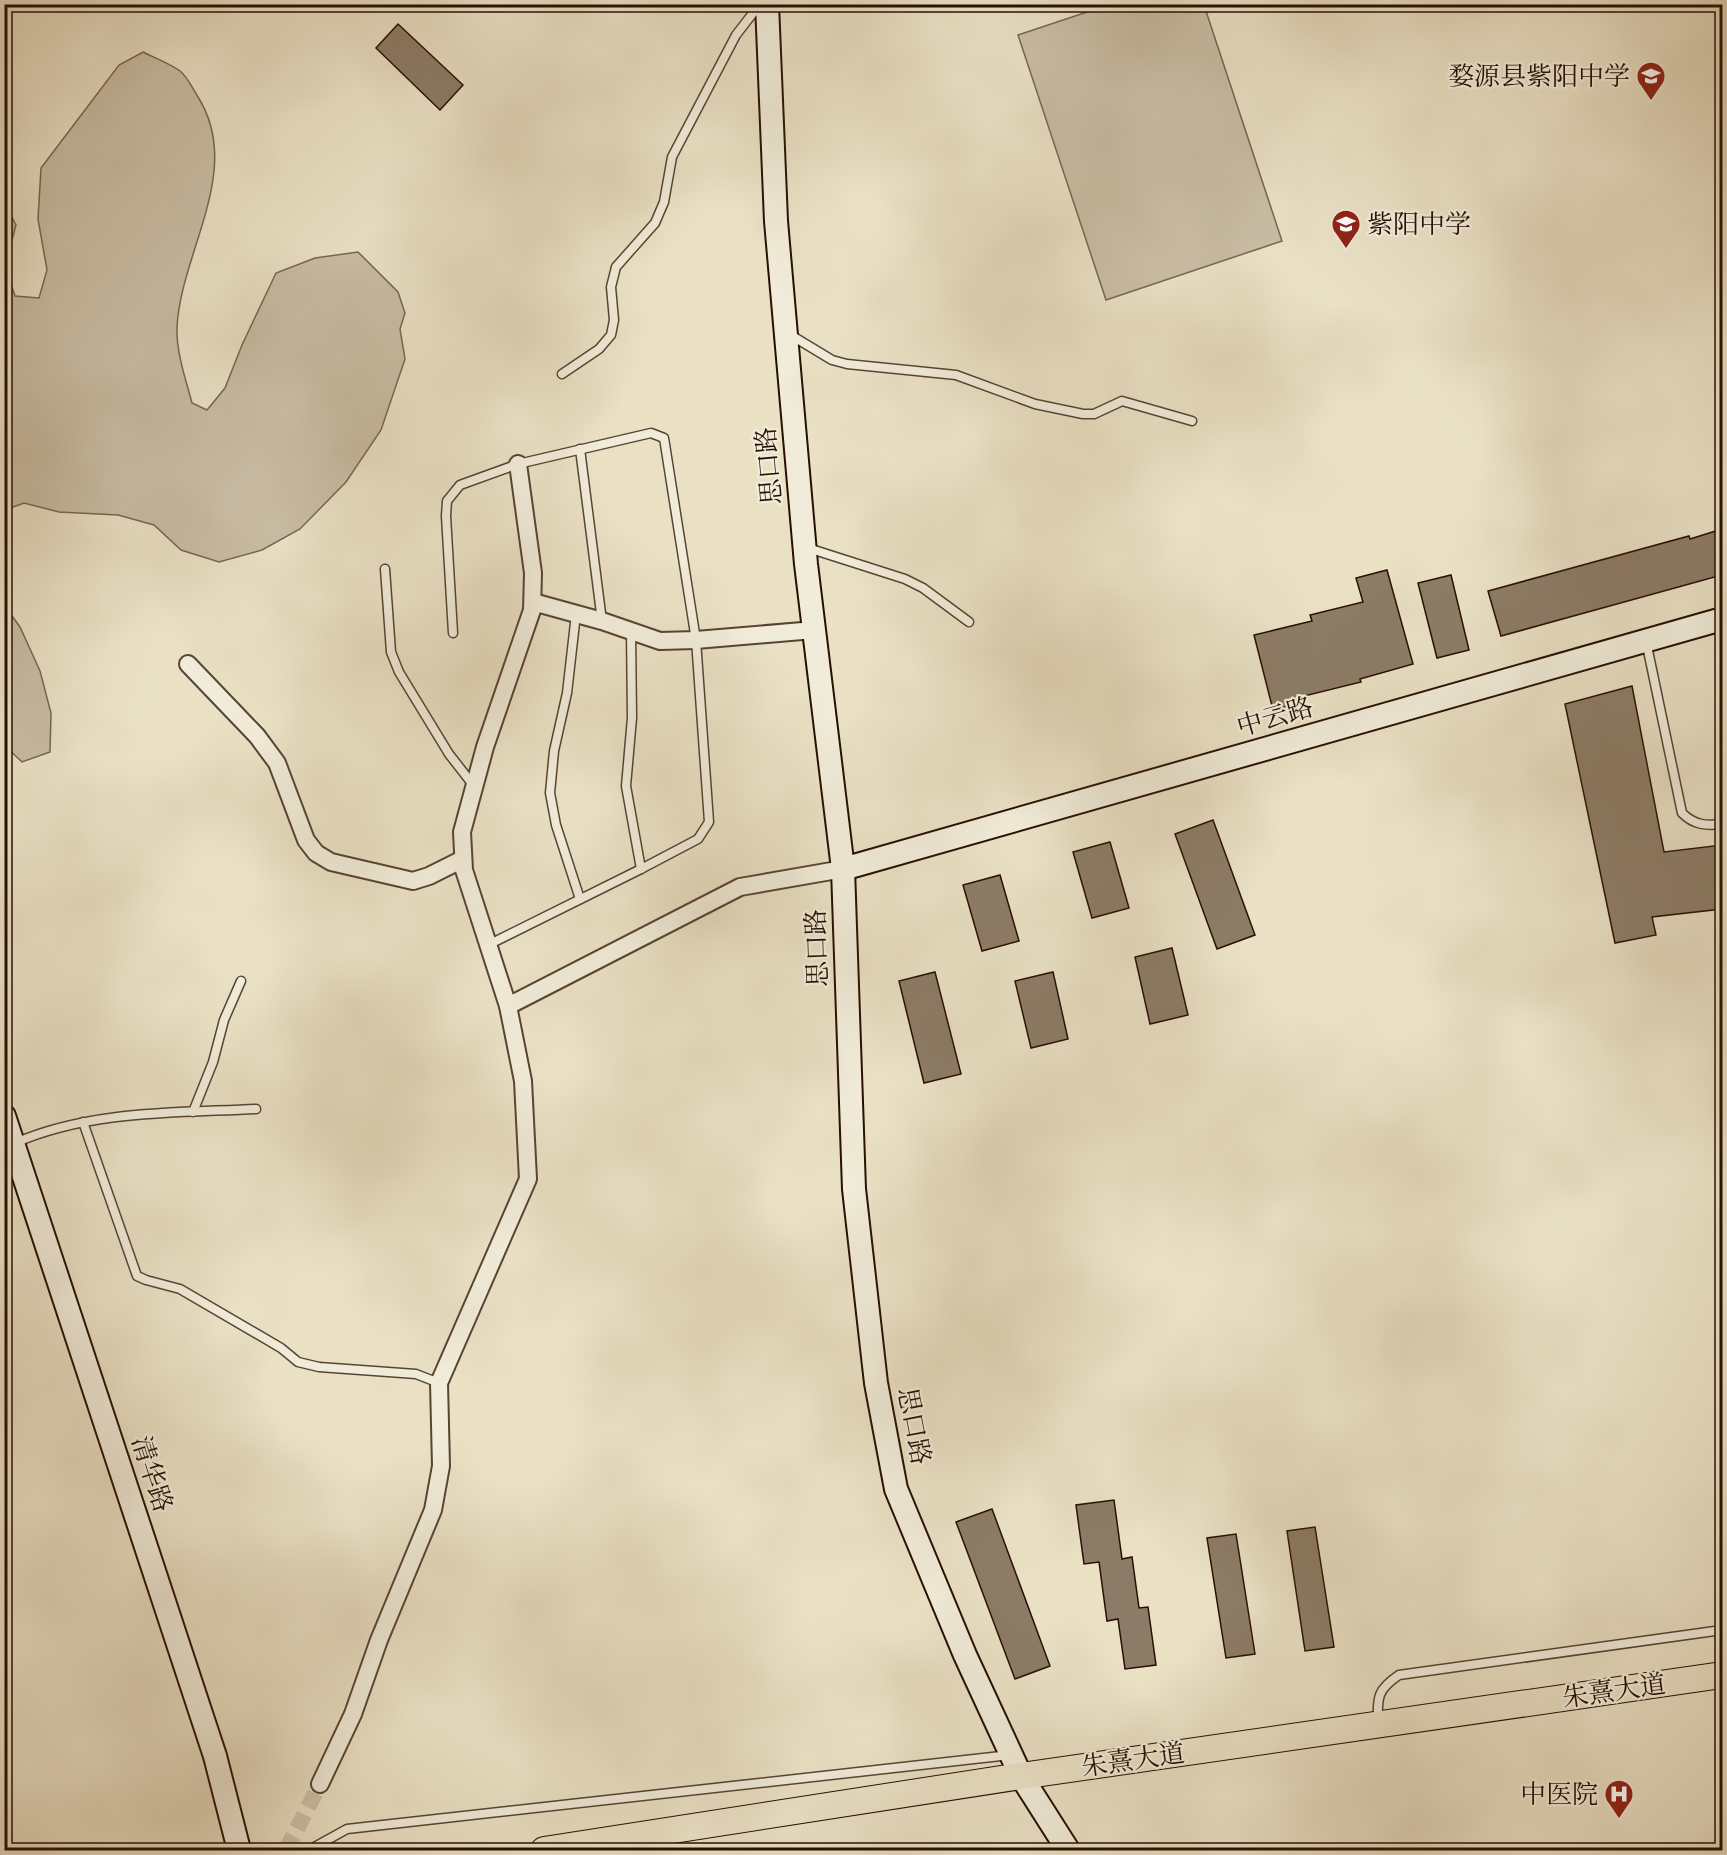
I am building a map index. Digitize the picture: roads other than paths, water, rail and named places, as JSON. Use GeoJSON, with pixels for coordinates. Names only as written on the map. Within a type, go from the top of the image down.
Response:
{"type":"FeatureCollection","features":[{"type":"Feature","properties":{"kind":"main road","name":"朱熹大道"},"geometry":{"type":"LineString","coordinates":[[544,1851],[1016,1765],[1378,1725],[1722,1675]]}},
{"type":"Feature","properties":{"kind":"street","name":"思口路"},"geometry":{"type":"LineString","coordinates":[[767,4],[776,221],[804,548],[843,869],[854,1189],[876,1383],[897,1489],[964,1655],[1016,1765],[1068,1851]]}},
{"type":"Feature","properties":{"kind":"street"},"geometry":{"type":"LineString","coordinates":[[320,1784],[353,1714],[379,1640],[433,1510],[441,1466],[439,1383],[528,1179],[523,1081],[508,1006],[464,870],[462,832],[485,747],[532,610],[533,573],[518,464]]}},
{"type":"Feature","properties":{"kind":"street"},"geometry":{"type":"LineString","coordinates":[[533,602],[602,621],[660,641],[814,630]]}},
{"type":"Feature","properties":{"kind":"street","name":"中云路"},"geometry":{"type":"LineString","coordinates":[[843,869],[1722,619]]}},
{"type":"Feature","properties":{"kind":"street"},"geometry":{"type":"LineString","coordinates":[[188,664],[257,736],[277,763],[306,840],[316,853],[331,862],[413,881],[429,876],[464,858]]}},
{"type":"Feature","properties":{"kind":"street"},"geometry":{"type":"LineString","coordinates":[[508,1006],[740,887],[843,869]]}},
{"type":"Feature","properties":{"kind":"street","name":"清华路"},"geometry":{"type":"LineString","coordinates":[[4,1116],[215,1756],[239,1851]]}},
{"type":"Feature","properties":{"kind":"lane"},"geometry":{"type":"LineString","coordinates":[[562,374],[599,349],[611,335],[615,320],[611,287],[616,267],[655,223],[664,202],[672,157],[736,35],[759,4]]}},
{"type":"Feature","properties":{"kind":"lane"},"geometry":{"type":"LineString","coordinates":[[785,332],[832,360],[847,364],[956,375],[1035,404],[1083,414],[1094,414],[1122,401],[1192,422]]}},
{"type":"Feature","properties":{"kind":"lane"},"geometry":{"type":"LineString","coordinates":[[453,633],[446,516],[447,501],[460,485],[518,464],[580,449],[651,433],[664,438],[696,640],[709,822],[698,838],[641,870],[488,945]]}},
{"type":"Feature","properties":{"kind":"lane"},"geometry":{"type":"LineString","coordinates":[[580,449],[602,621]]}},
{"type":"Feature","properties":{"kind":"lane"},"geometry":{"type":"LineString","coordinates":[[804,548],[905,579],[923,588],[969,622]]}},
{"type":"Feature","properties":{"kind":"lane"},"geometry":{"type":"LineString","coordinates":[[385,569],[391,651],[399,672],[449,754],[474,786]]}},
{"type":"Feature","properties":{"kind":"lane"},"geometry":{"type":"LineString","coordinates":[[576,614],[567,693],[554,751],[550,793],[556,825],[580,898]]}},
{"type":"Feature","properties":{"kind":"lane"},"geometry":{"type":"LineString","coordinates":[[631,631],[632,718],[626,786],[641,870]]}},
{"type":"Feature","properties":{"kind":"lane"},"geometry":{"type":"LineString","coordinates":[[1646,641],[1682,813],[1690,820],[1703,825],[1722,824]]}},
{"type":"Feature","properties":{"kind":"lane"},"geometry":{"type":"LineString","coordinates":[[193,1112],[213,1062],[224,1020],[242,981]]}},
{"type":"Feature","properties":{"kind":"lane"},"geometry":{"type":"LineString","coordinates":[[13,1143],[83,1122],[111,1117],[256,1109]]}},
{"type":"Feature","properties":{"kind":"lane"},"geometry":{"type":"LineString","coordinates":[[83,1122],[137,1275],[146,1280],[180,1289],[281,1348],[298,1362],[319,1367],[416,1374],[439,1383]]}},
{"type":"Feature","properties":{"kind":"lane"},"geometry":{"type":"LineString","coordinates":[[1378,1725],[1377,1702],[1380,1694],[1384,1685],[1399,1675],[1722,1630]]}},
{"type":"Feature","properties":{"kind":"lane"},"geometry":{"type":"LineString","coordinates":[[309,1851],[347,1829],[1016,1765]]}},
{"type":"Feature","properties":{"kind":"tunnel"},"geometry":{"type":"LineString","coordinates":[[286,1850],[320,1784]]}},
{"type":"Feature","properties":{"kind":"place","name":"婺源县紫阳中学"},"geometry":{"type":"Point","coordinates":[1651,102]}},
{"type":"Feature","properties":{"kind":"place","name":"紫阳中学"},"geometry":{"type":"Point","coordinates":[1346,250]}},
{"type":"Feature","properties":{"kind":"place","name":"中医院"},"geometry":{"type":"Point","coordinates":[1619,1820]}}]}
